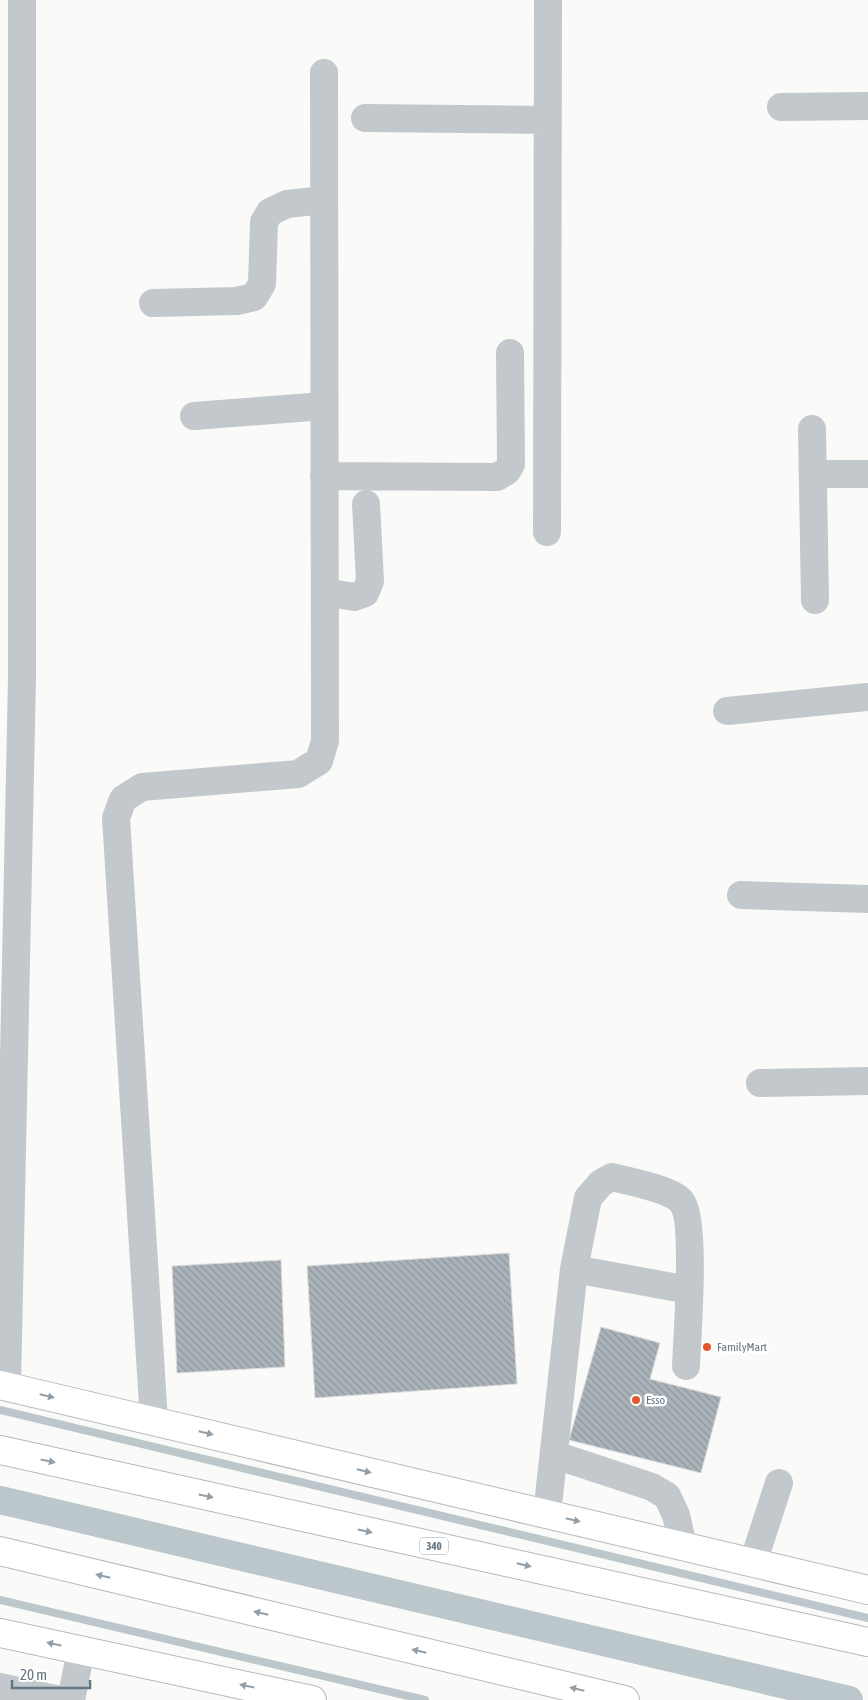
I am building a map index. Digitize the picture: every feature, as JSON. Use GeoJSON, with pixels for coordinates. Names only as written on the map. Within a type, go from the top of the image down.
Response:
{"type":"FeatureCollection","features":[{"type":"Feature","properties":{"kind":"main road"},"geometry":{"type":"LineString","coordinates":[[3,1386],[868,1590]]}},
{"type":"Feature","properties":{"kind":"main road","name":"340"},"geometry":{"type":"LineString","coordinates":[[0,1450],[868,1642]]}},
{"type":"Feature","properties":{"kind":"main road"},"geometry":{"type":"LineString","coordinates":[[0,1551],[625,1700]]}},
{"type":"Feature","properties":{"kind":"main road"},"geometry":{"type":"LineString","coordinates":[[0,1633],[312,1700]]}},
{"type":"Feature","properties":{"kind":"street"},"geometry":{"type":"LineString","coordinates":[[3,1386],[11,679],[11,32],[22,0]]}},
{"type":"Feature","properties":{"kind":"street"},"geometry":{"type":"LineString","coordinates":[[547,532],[548,0]]}},
{"type":"Feature","properties":{"kind":"street"},"geometry":{"type":"LineString","coordinates":[[154,1421],[116,818],[123,799],[142,787],[298,774],[319,761],[324,742],[324,73]]}},
{"type":"Feature","properties":{"kind":"street"},"geometry":{"type":"LineString","coordinates":[[781,108],[868,106]]}},
{"type":"Feature","properties":{"kind":"street"},"geometry":{"type":"LineString","coordinates":[[365,118],[548,120]]}},
{"type":"Feature","properties":{"kind":"street"},"geometry":{"type":"LineString","coordinates":[[153,303],[237,301],[254,297],[262,284],[264,222],[270,212],[287,204],[324,200]]}},
{"type":"Feature","properties":{"kind":"street"},"geometry":{"type":"LineString","coordinates":[[324,476],[497,477],[507,471],[511,464],[510,353]]}},
{"type":"Feature","properties":{"kind":"street"},"geometry":{"type":"LineString","coordinates":[[194,416],[324,406]]}},
{"type":"Feature","properties":{"kind":"street"},"geometry":{"type":"LineString","coordinates":[[812,429],[815,600]]}},
{"type":"Feature","properties":{"kind":"street"},"geometry":{"type":"LineString","coordinates":[[813,474],[868,474]]}},
{"type":"Feature","properties":{"kind":"street"},"geometry":{"type":"LineString","coordinates":[[325,592],[354,597],[364,593],[370,581],[366,504]]}},
{"type":"Feature","properties":{"kind":"street"},"geometry":{"type":"LineString","coordinates":[[728,711],[868,697]]}},
{"type":"Feature","properties":{"kind":"street"},"geometry":{"type":"LineString","coordinates":[[741,895],[868,899]]}},
{"type":"Feature","properties":{"kind":"street"},"geometry":{"type":"LineString","coordinates":[[760,1084],[868,1081]]}},
{"type":"Feature","properties":{"kind":"street"},"geometry":{"type":"LineString","coordinates":[[547,1514],[574,1269],[588,1198],[601,1184],[612,1177],[656,1189],[679,1198],[684,1205],[689,1227],[686,1366]]}},
{"type":"Feature","properties":{"kind":"street"},"geometry":{"type":"LineString","coordinates":[[574,1269],[689,1290]]}},
{"type":"Feature","properties":{"kind":"street"},"geometry":{"type":"LineString","coordinates":[[554,1455],[652,1487],[666,1496],[676,1515],[683,1546]]}},
{"type":"Feature","properties":{"kind":"street"},"geometry":{"type":"LineString","coordinates":[[753,1563],[779,1483]]}},
{"type":"Feature","properties":{"kind":"street"},"geometry":{"type":"LineString","coordinates":[[71,1700],[80,1650]]}},
{"type":"Feature","properties":{"kind":"street"},"geometry":{"type":"LineString","coordinates":[[0,1687],[60,1700]]}},
{"type":"Feature","properties":{"kind":"building"},"geometry":{"type":"Polygon","coordinates":[[[509,1253],[517,1384],[315,1398],[307,1266],[509,1253]]]}},
{"type":"Feature","properties":{"kind":"building"},"geometry":{"type":"Polygon","coordinates":[[[281,1260],[285,1367],[177,1373],[172,1266],[281,1260]]]}},
{"type":"Feature","properties":{"kind":"building"},"geometry":{"type":"Polygon","coordinates":[[[601,1327],[660,1343],[650,1379],[721,1397],[701,1473],[569,1440],[601,1327]]]}},
{"type":"Feature","properties":{"kind":"waterway"},"geometry":{"type":"LineString","coordinates":[[0,1410],[868,1618]]}},
{"type":"Feature","properties":{"kind":"waterway"},"geometry":{"type":"LineString","coordinates":[[0,1500],[849,1700]]}},
{"type":"Feature","properties":{"kind":"waterway"},"geometry":{"type":"LineString","coordinates":[[0,1600],[425,1700]]}},
{"type":"Feature","properties":{"kind":"place","name":"FamilyMart"},"geometry":{"type":"Point","coordinates":[707,1347]}},
{"type":"Feature","properties":{"kind":"place","name":"Esso"},"geometry":{"type":"Point","coordinates":[636,1400]}}]}
